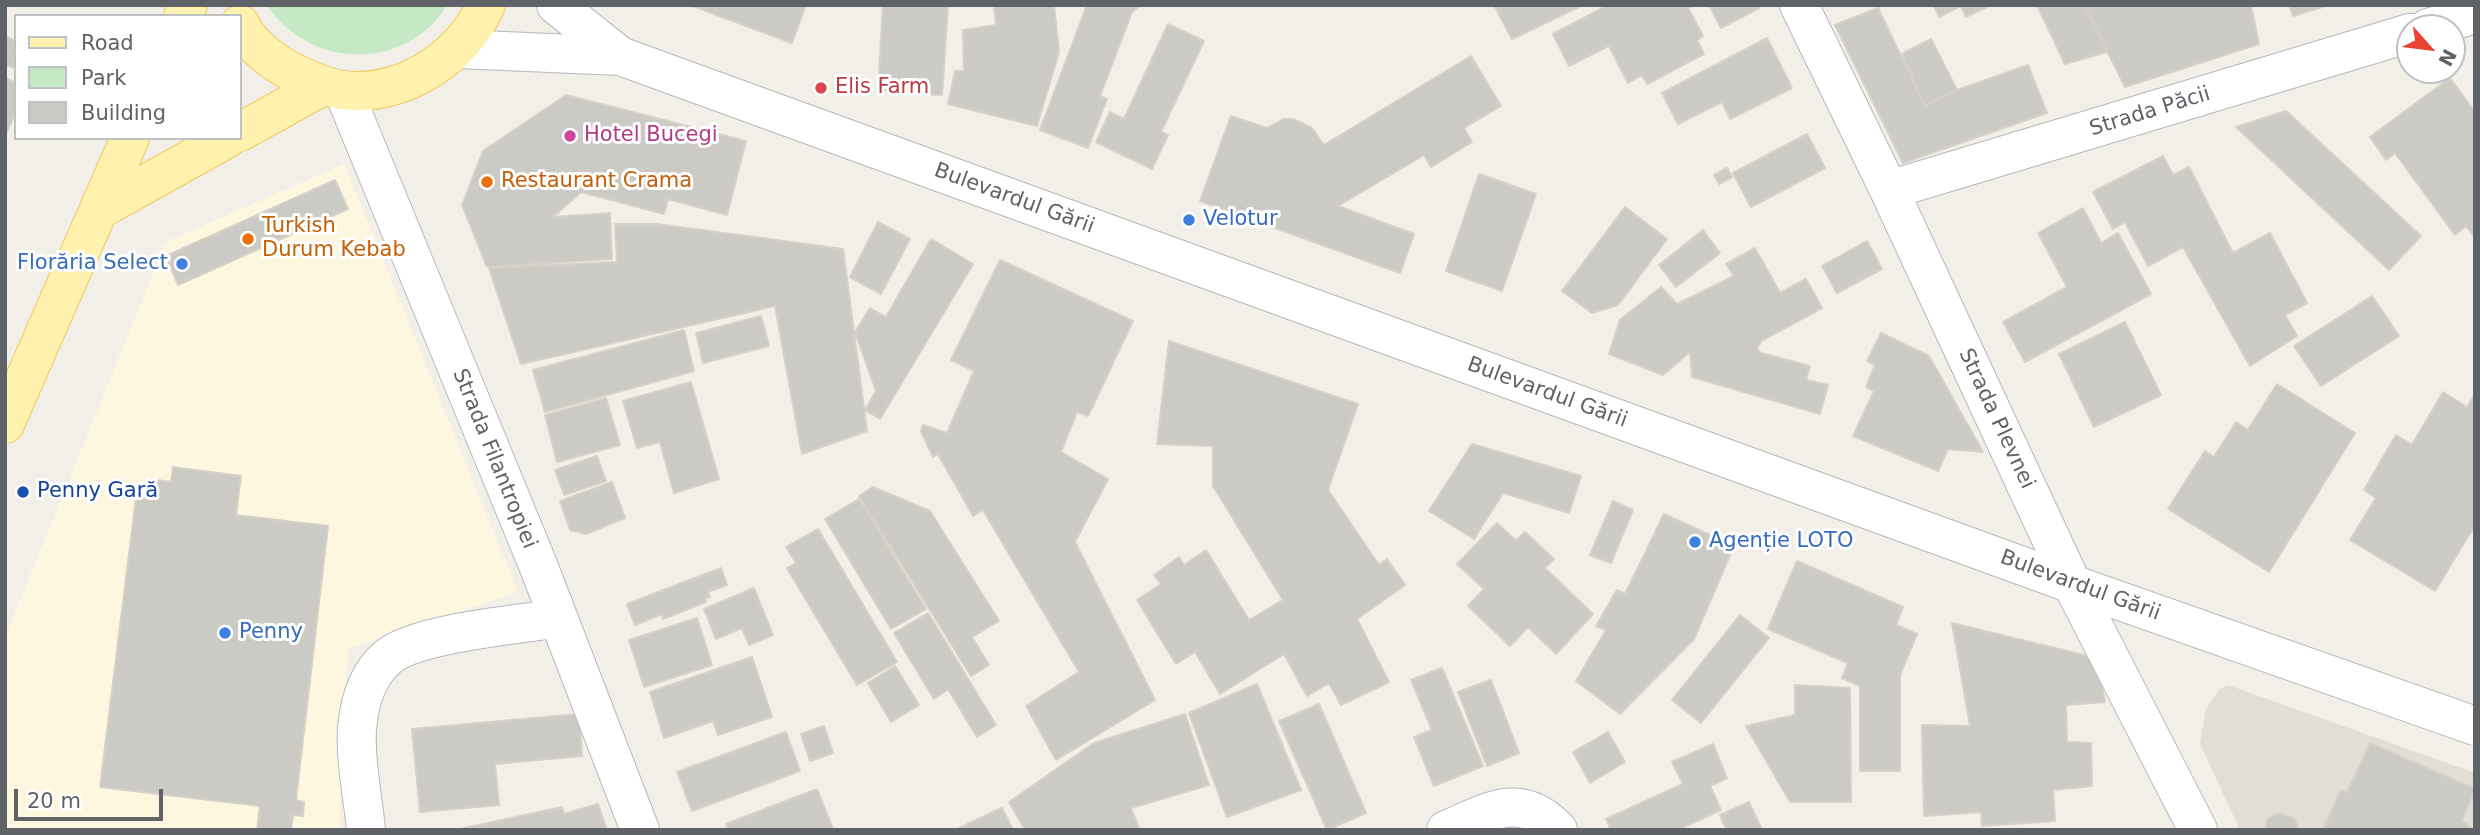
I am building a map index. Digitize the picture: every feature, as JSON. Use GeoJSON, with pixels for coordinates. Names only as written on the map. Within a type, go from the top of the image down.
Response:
{"type":"FeatureCollection","features":[{"type":"Feature","properties":{"kind":"main road"},"geometry":{"type":"LineString","coordinates":[[242,26],[278,65],[333,88],[384,88],[424,74],[458,49],[478,23],[486,5]]}},
{"type":"Feature","properties":{"kind":"main road"},"geometry":{"type":"LineString","coordinates":[[242,131],[333,88]]}},
{"type":"Feature","properties":{"kind":"main road"},"geometry":{"type":"LineString","coordinates":[[5,424],[129,140]]}},
{"type":"Feature","properties":{"kind":"main road"},"geometry":{"type":"LineString","coordinates":[[99,210],[224,140]]}},
{"type":"Feature","properties":{"kind":"street","name":"Bulevardul Gării"},"geometry":{"type":"LineString","coordinates":[[556,5],[621,56]]}},
{"type":"Feature","properties":{"kind":"street","name":"Strada Plevnei"},"geometry":{"type":"LineString","coordinates":[[1799,5],[1889,190],[2072,584],[2198,830]]}},
{"type":"Feature","properties":{"kind":"street","name":"Strada Păcii"},"geometry":{"type":"LineString","coordinates":[[1889,190],[2396,37]]}},
{"type":"Feature","properties":{"kind":"street","name":"Bulevardul Gării"},"geometry":{"type":"LineString","coordinates":[[458,49],[621,56],[2072,584],[2475,726]]}},
{"type":"Feature","properties":{"kind":"street","name":"Strada Filantropiei"},"geometry":{"type":"LineString","coordinates":[[333,88],[558,618],[640,830]]}},
{"type":"Feature","properties":{"kind":"street"},"geometry":{"type":"LineString","coordinates":[[366,830],[357,731],[361,701],[372,676],[388,657],[406,647],[558,618]]}},
{"type":"Feature","properties":{"kind":"street"},"geometry":{"type":"LineString","coordinates":[[1446,830],[1504,806],[1521,806],[1548,819],[1558,830]]}},
{"type":"Feature","properties":{"kind":"shaded area"},"geometry":{"type":"Polygon","coordinates":[[[344,164],[518,592],[348,649],[339,830],[5,830],[5,637],[166,242],[344,164]]]}},
{"type":"Feature","properties":{"kind":"shaded area"},"geometry":{"type":"Polygon","coordinates":[[[2228,685],[2475,773],[2475,830],[2240,830],[2200,744],[2206,709],[2219,690],[2228,685]]]}},
{"type":"Feature","properties":{"kind":"green space"},"geometry":{"type":"Polygon","coordinates":[[[267,5],[447,5],[429,27],[408,42],[383,52],[358,55],[332,51],[308,42],[285,26],[267,5]]]}},
{"type":"Feature","properties":{"kind":"building"},"geometry":{"type":"Polygon","coordinates":[[[691,5],[717,5],[714,14],[691,5]]]}},
{"type":"Feature","properties":{"kind":"building"},"geometry":{"type":"Polygon","coordinates":[[[717,5],[806,5],[792,43],[714,14],[717,5]]]}},
{"type":"Feature","properties":{"kind":"building"},"geometry":{"type":"Polygon","coordinates":[[[883,5],[960,5],[948,6],[942,95],[878,91],[883,5]]]}},
{"type":"Feature","properties":{"kind":"building"},"geometry":{"type":"Polygon","coordinates":[[[994,5],[1054,5],[1059,52],[1037,126],[948,104],[955,71],[964,71],[963,30],[996,25],[994,5]]]}},
{"type":"Feature","properties":{"kind":"building"},"geometry":{"type":"Polygon","coordinates":[[[1087,5],[1141,5],[1132,12],[1100,96],[1107,99],[1088,148],[1040,130],[1087,5]]]}},
{"type":"Feature","properties":{"kind":"building"},"geometry":{"type":"Polygon","coordinates":[[[1494,5],[1583,5],[1512,39],[1494,5]]]}},
{"type":"Feature","properties":{"kind":"building"},"geometry":{"type":"Polygon","coordinates":[[[1608,5],[1694,5],[1688,8],[1703,36],[1697,40],[1704,54],[1647,84],[1642,75],[1628,83],[1609,46],[1569,66],[1553,34],[1608,5]]]}},
{"type":"Feature","properties":{"kind":"building"},"geometry":{"type":"Polygon","coordinates":[[[1709,5],[1758,5],[1759,8],[1721,28],[1709,5]]]}},
{"type":"Feature","properties":{"kind":"building"},"geometry":{"type":"Polygon","coordinates":[[[1934,5],[1991,5],[1966,17],[1961,6],[1939,17],[1934,5]]]}},
{"type":"Feature","properties":{"kind":"building"},"geometry":{"type":"Polygon","coordinates":[[[2037,5],[2084,5],[2107,52],[2065,64],[2037,5]]]}},
{"type":"Feature","properties":{"kind":"building"},"geometry":{"type":"Polygon","coordinates":[[[2084,5],[2251,5],[2259,44],[2125,87],[2084,5]]]}},
{"type":"Feature","properties":{"kind":"building"},"geometry":{"type":"Polygon","coordinates":[[[2289,5],[2329,5],[2293,16],[2289,5]]]}},
{"type":"Feature","properties":{"kind":"building"},"geometry":{"type":"Polygon","coordinates":[[[1878,8],[1925,106],[1957,90],[2028,65],[2047,113],[1903,163],[1835,25],[1878,8]]]}},
{"type":"Feature","properties":{"kind":"building"},"geometry":{"type":"Polygon","coordinates":[[[1168,24],[1204,41],[1161,132],[1168,135],[1152,169],[1096,142],[1110,112],[1124,119],[1168,24]]]}},
{"type":"Feature","properties":{"kind":"building"},"geometry":{"type":"Polygon","coordinates":[[[5,36],[14,40],[14,68],[5,64],[5,36]]]}},
{"type":"Feature","properties":{"kind":"building"},"geometry":{"type":"Polygon","coordinates":[[[1767,38],[1792,88],[1730,119],[1722,102],[1678,124],[1662,93],[1767,38]]]}},
{"type":"Feature","properties":{"kind":"building"},"geometry":{"type":"Polygon","coordinates":[[[1931,39],[1957,90],[1925,106],[1902,54],[1931,39]]]}},
{"type":"Feature","properties":{"kind":"building"},"geometry":{"type":"Polygon","coordinates":[[[1471,56],[1501,106],[1464,128],[1472,142],[1431,167],[1424,155],[1338,206],[1414,234],[1400,273],[1200,201],[1231,116],[1267,128],[1284,119],[1293,119],[1312,128],[1324,145],[1471,56]]]}},
{"type":"Feature","properties":{"kind":"building"},"geometry":{"type":"Polygon","coordinates":[[[5,78],[14,82],[14,116],[5,136],[5,78]]]}},
{"type":"Feature","properties":{"kind":"building"},"geometry":{"type":"Polygon","coordinates":[[[2442,84],[2454,84],[2475,112],[2475,238],[2466,226],[2455,235],[2395,153],[2386,160],[2370,137],[2442,84]]]}},
{"type":"Feature","properties":{"kind":"building"},"geometry":{"type":"Polygon","coordinates":[[[566,95],[746,141],[727,215],[668,199],[664,214],[581,192],[553,217],[610,213],[612,259],[487,267],[462,205],[483,151],[566,95]]]}},
{"type":"Feature","properties":{"kind":"building"},"geometry":{"type":"Polygon","coordinates":[[[2286,111],[2421,236],[2389,270],[2236,127],[2286,111]]]}},
{"type":"Feature","properties":{"kind":"building"},"geometry":{"type":"Polygon","coordinates":[[[1807,134],[1825,168],[1751,207],[1733,173],[1807,134]]]}},
{"type":"Feature","properties":{"kind":"building"},"geometry":{"type":"Polygon","coordinates":[[[2163,156],[2173,175],[2189,167],[2233,253],[2270,233],[2307,303],[2285,315],[2297,336],[2250,366],[2183,247],[2148,266],[2125,222],[2113,229],[2093,192],[2163,156]]]}},
{"type":"Feature","properties":{"kind":"building"},"geometry":{"type":"Polygon","coordinates":[[[1727,168],[1732,177],[1719,184],[1714,175],[1727,168]]]}},
{"type":"Feature","properties":{"kind":"building"},"geometry":{"type":"Polygon","coordinates":[[[1479,174],[1536,194],[1502,291],[1446,271],[1479,174]]]}},
{"type":"Feature","properties":{"kind":"building"},"geometry":{"type":"Polygon","coordinates":[[[335,180],[348,209],[178,285],[166,256],[335,180]]]}},
{"type":"Feature","properties":{"kind":"building"},"geometry":{"type":"Polygon","coordinates":[[[1625,207],[1667,239],[1618,305],[1592,313],[1562,291],[1625,207]]]}},
{"type":"Feature","properties":{"kind":"building"},"geometry":{"type":"Polygon","coordinates":[[[2083,208],[2101,243],[2118,233],[2151,294],[2025,362],[2003,322],[2067,287],[2038,233],[2083,208]]]}},
{"type":"Feature","properties":{"kind":"building"},"geometry":{"type":"Polygon","coordinates":[[[878,222],[910,239],[881,294],[850,277],[878,222]]]}},
{"type":"Feature","properties":{"kind":"building"},"geometry":{"type":"Polygon","coordinates":[[[615,224],[657,224],[843,249],[867,431],[802,454],[775,306],[521,364],[489,268],[617,262],[615,224]]]}},
{"type":"Feature","properties":{"kind":"building"},"geometry":{"type":"Polygon","coordinates":[[[1703,230],[1720,253],[1676,287],[1659,265],[1703,230]]]}},
{"type":"Feature","properties":{"kind":"building"},"geometry":{"type":"Polygon","coordinates":[[[931,239],[973,264],[880,419],[865,410],[876,391],[855,332],[870,308],[886,317],[931,239]]]}},
{"type":"Feature","properties":{"kind":"building"},"geometry":{"type":"Polygon","coordinates":[[[1867,241],[1882,269],[1837,293],[1822,266],[1867,241]]]}},
{"type":"Feature","properties":{"kind":"building"},"geometry":{"type":"Polygon","coordinates":[[[1755,248],[1780,293],[1806,279],[1822,308],[1761,341],[1757,348],[1761,353],[1810,366],[1806,380],[1828,385],[1820,414],[1692,377],[1690,352],[1663,375],[1609,354],[1620,320],[1661,287],[1677,304],[1734,276],[1726,264],[1755,248]]]}},
{"type":"Feature","properties":{"kind":"building"},"geometry":{"type":"Polygon","coordinates":[[[1000,260],[1133,321],[1088,416],[1077,412],[1061,452],[1108,479],[1075,542],[1155,700],[1056,760],[1026,706],[1079,672],[983,510],[973,516],[938,454],[933,457],[921,431],[923,425],[947,433],[974,371],[951,360],[1000,260]]]}},
{"type":"Feature","properties":{"kind":"building"},"geometry":{"type":"Polygon","coordinates":[[[2372,296],[2399,336],[2321,386],[2294,346],[2372,296]]]}},
{"type":"Feature","properties":{"kind":"building"},"geometry":{"type":"Polygon","coordinates":[[[761,316],[769,346],[703,363],[696,333],[761,316]]]}},
{"type":"Feature","properties":{"kind":"building"},"geometry":{"type":"Polygon","coordinates":[[[2125,322],[2161,395],[2094,427],[2059,354],[2125,322]]]}},
{"type":"Feature","properties":{"kind":"building"},"geometry":{"type":"Polygon","coordinates":[[[684,330],[694,371],[545,412],[533,370],[684,330]]]}},
{"type":"Feature","properties":{"kind":"building"},"geometry":{"type":"Polygon","coordinates":[[[1881,333],[1929,356],[1983,452],[1948,449],[1938,471],[1853,436],[1874,391],[1866,387],[1875,365],[1867,361],[1881,333]]]}},
{"type":"Feature","properties":{"kind":"building"},"geometry":{"type":"Polygon","coordinates":[[[1169,341],[1358,404],[1328,490],[1379,565],[1387,559],[1405,585],[1357,619],[1389,682],[1341,705],[1329,683],[1307,696],[1284,654],[1220,694],[1195,652],[1176,664],[1137,600],[1161,584],[1154,575],[1179,557],[1184,565],[1206,550],[1249,620],[1283,600],[1213,486],[1213,446],[1157,444],[1169,341]]]}},
{"type":"Feature","properties":{"kind":"building"},"geometry":{"type":"Polygon","coordinates":[[[691,382],[719,479],[674,493],[660,442],[637,448],[623,401],[691,382]]]}},
{"type":"Feature","properties":{"kind":"building"},"geometry":{"type":"Polygon","coordinates":[[[2277,384],[2355,433],[2269,572],[2168,509],[2205,451],[2214,457],[2236,422],[2248,430],[2277,384]]]}},
{"type":"Feature","properties":{"kind":"building"},"geometry":{"type":"Polygon","coordinates":[[[2443,392],[2467,407],[2475,394],[2475,525],[2435,591],[2350,540],[2376,498],[2364,490],[2396,435],[2412,445],[2443,392]]]}},
{"type":"Feature","properties":{"kind":"building"},"geometry":{"type":"Polygon","coordinates":[[[606,398],[620,445],[557,462],[545,415],[606,398]]]}},
{"type":"Feature","properties":{"kind":"building"},"geometry":{"type":"Polygon","coordinates":[[[1472,444],[1581,476],[1569,513],[1503,493],[1474,539],[1429,511],[1472,444]]]}},
{"type":"Feature","properties":{"kind":"building"},"geometry":{"type":"Polygon","coordinates":[[[597,456],[606,481],[564,495],[555,470],[597,456]]]}},
{"type":"Feature","properties":{"kind":"building"},"geometry":{"type":"Polygon","coordinates":[[[173,467],[241,476],[236,515],[328,526],[296,800],[304,802],[303,816],[293,815],[291,830],[257,830],[260,806],[100,787],[136,498],[148,499],[150,479],[171,482],[173,467]]]}},
{"type":"Feature","properties":{"kind":"building"},"geometry":{"type":"Polygon","coordinates":[[[612,482],[625,518],[586,534],[570,530],[560,501],[612,482]]]}},
{"type":"Feature","properties":{"kind":"building"},"geometry":{"type":"Polygon","coordinates":[[[873,487],[930,511],[999,621],[972,637],[989,665],[971,676],[859,496],[873,487]]]}},
{"type":"Feature","properties":{"kind":"building"},"geometry":{"type":"Polygon","coordinates":[[[859,499],[926,609],[891,629],[825,519],[859,499]]]}},
{"type":"Feature","properties":{"kind":"building"},"geometry":{"type":"Polygon","coordinates":[[[1613,501],[1633,510],[1611,563],[1590,555],[1613,501]]]}},
{"type":"Feature","properties":{"kind":"building"},"geometry":{"type":"Polygon","coordinates":[[[1664,514],[1734,546],[1694,639],[1620,714],[1576,681],[1606,630],[1596,626],[1617,590],[1625,594],[1664,514]]]}},
{"type":"Feature","properties":{"kind":"building"},"geometry":{"type":"Polygon","coordinates":[[[1497,523],[1516,541],[1525,532],[1554,559],[1545,568],[1593,614],[1556,654],[1528,627],[1510,646],[1468,606],[1484,589],[1457,564],[1497,523]]]}},
{"type":"Feature","properties":{"kind":"building"},"geometry":{"type":"Polygon","coordinates":[[[818,529],[897,662],[857,685],[787,568],[796,563],[786,547],[818,529]]]}},
{"type":"Feature","properties":{"kind":"building"},"geometry":{"type":"Polygon","coordinates":[[[1797,561],[1903,607],[1896,625],[1917,634],[1900,675],[1900,771],[1860,771],[1860,686],[1842,678],[1848,663],[1768,629],[1797,561]]]}},
{"type":"Feature","properties":{"kind":"building"},"geometry":{"type":"Polygon","coordinates":[[[721,568],[727,585],[708,592],[710,597],[705,598],[706,602],[663,619],[662,614],[635,625],[627,604],[721,568]]]}},
{"type":"Feature","properties":{"kind":"building"},"geometry":{"type":"Polygon","coordinates":[[[754,588],[773,635],[749,645],[742,628],[716,639],[704,609],[754,588]]]}},
{"type":"Feature","properties":{"kind":"building"},"geometry":{"type":"Polygon","coordinates":[[[928,613],[996,725],[977,737],[948,689],[934,699],[894,633],[928,613]]]}},
{"type":"Feature","properties":{"kind":"building"},"geometry":{"type":"Polygon","coordinates":[[[1740,615],[1769,638],[1701,723],[1672,700],[1740,615]]]}},
{"type":"Feature","properties":{"kind":"building"},"geometry":{"type":"Polygon","coordinates":[[[697,618],[712,665],[644,687],[629,640],[697,618]]]}},
{"type":"Feature","properties":{"kind":"building"},"geometry":{"type":"Polygon","coordinates":[[[1952,623],[2096,658],[2105,702],[2066,705],[2067,742],[2091,743],[2092,786],[2053,790],[2055,821],[1982,826],[1981,812],[1924,816],[1922,725],[1970,726],[1952,623]]]}},
{"type":"Feature","properties":{"kind":"building"},"geometry":{"type":"Polygon","coordinates":[[[752,657],[772,717],[718,735],[713,721],[664,738],[650,692],[752,657]]]}},
{"type":"Feature","properties":{"kind":"building"},"geometry":{"type":"Polygon","coordinates":[[[895,666],[919,705],[891,722],[868,683],[895,666]]]}},
{"type":"Feature","properties":{"kind":"building"},"geometry":{"type":"Polygon","coordinates":[[[1442,668],[1483,766],[1434,786],[1414,737],[1432,730],[1411,680],[1442,668]]]}},
{"type":"Feature","properties":{"kind":"building"},"geometry":{"type":"Polygon","coordinates":[[[1491,680],[1519,753],[1487,766],[1458,692],[1491,680]]]}},
{"type":"Feature","properties":{"kind":"building"},"geometry":{"type":"Polygon","coordinates":[[[1257,684],[1301,790],[1227,817],[1189,713],[1257,684]]]}},
{"type":"Feature","properties":{"kind":"building"},"geometry":{"type":"Polygon","coordinates":[[[1795,685],[1850,688],[1851,802],[1790,802],[1746,726],[1795,715],[1795,685]]]}},
{"type":"Feature","properties":{"kind":"building"},"geometry":{"type":"Polygon","coordinates":[[[1319,704],[1366,813],[1327,830],[1279,721],[1319,704]]]}},
{"type":"Feature","properties":{"kind":"building"},"geometry":{"type":"Polygon","coordinates":[[[579,714],[582,756],[495,764],[499,805],[420,812],[412,729],[579,714]]]}},
{"type":"Feature","properties":{"kind":"building"},"geometry":{"type":"Polygon","coordinates":[[[1185,714],[1209,785],[1131,808],[1140,830],[1025,830],[1009,802],[1094,743],[1185,714]]]}},
{"type":"Feature","properties":{"kind":"building"},"geometry":{"type":"Polygon","coordinates":[[[824,726],[833,753],[810,761],[801,734],[824,726]]]}},
{"type":"Feature","properties":{"kind":"building"},"geometry":{"type":"Polygon","coordinates":[[[786,732],[800,771],[692,811],[677,772],[786,732]]]}},
{"type":"Feature","properties":{"kind":"building"},"geometry":{"type":"Polygon","coordinates":[[[1608,732],[1625,762],[1590,783],[1573,752],[1608,732]]]}},
{"type":"Feature","properties":{"kind":"building"},"geometry":{"type":"Polygon","coordinates":[[[2370,743],[2475,789],[2462,820],[2474,830],[2323,830],[2341,790],[2347,793],[2370,743]]]}},
{"type":"Feature","properties":{"kind":"building"},"geometry":{"type":"Polygon","coordinates":[[[1713,744],[1727,778],[1710,786],[1721,810],[1677,830],[1611,830],[1606,819],[1683,784],[1672,762],[1713,744]]]}},
{"type":"Feature","properties":{"kind":"building"},"geometry":{"type":"Polygon","coordinates":[[[817,789],[833,829],[728,830],[726,824],[817,789]]]}},
{"type":"Feature","properties":{"kind":"building"},"geometry":{"type":"Polygon","coordinates":[[[1749,802],[1762,830],[1727,830],[1720,815],[1749,802]]]}},
{"type":"Feature","properties":{"kind":"building"},"geometry":{"type":"Polygon","coordinates":[[[598,804],[607,830],[456,830],[562,807],[564,814],[598,804]]]}},
{"type":"Feature","properties":{"kind":"building"},"geometry":{"type":"Polygon","coordinates":[[[1002,808],[1013,830],[955,830],[1002,808]]]}},
{"type":"Feature","properties":{"kind":"building"},"geometry":{"type":"Polygon","coordinates":[[[2278,813],[2294,818],[2299,830],[2265,830],[2268,819],[2278,813]]]}},
{"type":"Feature","properties":{"kind":"place","name":"Elis Farm"},"geometry":{"type":"Point","coordinates":[821,88]}},
{"type":"Feature","properties":{"kind":"place","name":"Hotel Bucegi"},"geometry":{"type":"Point","coordinates":[570,136]}},
{"type":"Feature","properties":{"kind":"place","name":"Restaurant Crama"},"geometry":{"type":"Point","coordinates":[487,182]}},
{"type":"Feature","properties":{"kind":"place","name":"Velotur"},"geometry":{"type":"Point","coordinates":[1189,220]}},
{"type":"Feature","properties":{"kind":"place","name":"Turkish Durum Kebab"},"geometry":{"type":"Point","coordinates":[248,239]}},
{"type":"Feature","properties":{"kind":"place","name":"Florăria Select"},"geometry":{"type":"Point","coordinates":[182,264]}},
{"type":"Feature","properties":{"kind":"place","name":"Penny Gară"},"geometry":{"type":"Point","coordinates":[23,492]}},
{"type":"Feature","properties":{"kind":"place","name":"Agenție LOTO"},"geometry":{"type":"Point","coordinates":[1695,542]}},
{"type":"Feature","properties":{"kind":"place","name":"Penny"},"geometry":{"type":"Point","coordinates":[225,633]}}]}
